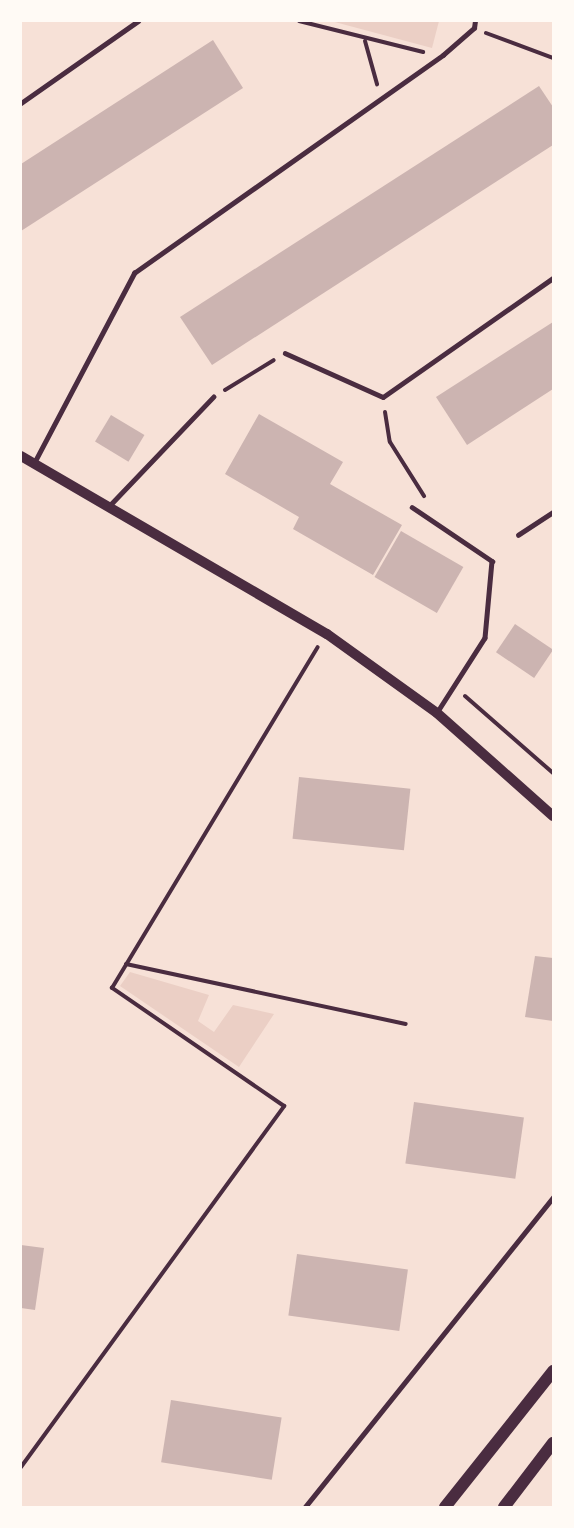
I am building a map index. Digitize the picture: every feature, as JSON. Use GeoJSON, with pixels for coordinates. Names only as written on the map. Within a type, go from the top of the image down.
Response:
{"type":"FeatureCollection","features":[{"type":"Feature","properties":{"kind":"main road"},"geometry":{"type":"LineString","coordinates":[[446,1507],[553,1371]]}},
{"type":"Feature","properties":{"kind":"main road"},"geometry":{"type":"LineString","coordinates":[[504,1507],[553,1443]]}},
{"type":"Feature","properties":{"kind":"street"},"geometry":{"type":"LineString","coordinates":[[21,456],[327,634],[437,713],[553,816]]}},
{"type":"Feature","properties":{"kind":"lane"},"geometry":{"type":"LineString","coordinates":[[21,104],[138,21]]}},
{"type":"Feature","properties":{"kind":"lane"},"geometry":{"type":"LineString","coordinates":[[34,463],[134,273],[443,55],[474,28],[475,21]]}},
{"type":"Feature","properties":{"kind":"lane"},"geometry":{"type":"LineString","coordinates":[[285,353],[383,397],[553,278]]}},
{"type":"Feature","properties":{"kind":"lane"},"geometry":{"type":"LineString","coordinates":[[109,506],[213,398]]}},
{"type":"Feature","properties":{"kind":"lane"},"geometry":{"type":"LineString","coordinates":[[412,507],[492,561],[485,638],[437,713]]}},
{"type":"Feature","properties":{"kind":"lane"},"geometry":{"type":"LineString","coordinates":[[518,535],[553,512]]}},
{"type":"Feature","properties":{"kind":"lane"},"geometry":{"type":"LineString","coordinates":[[305,1507],[553,1197]]}},
{"type":"Feature","properties":{"kind":"path"},"geometry":{"type":"LineString","coordinates":[[299,21],[365,41],[443,55]]}},
{"type":"Feature","properties":{"kind":"path"},"geometry":{"type":"LineString","coordinates":[[474,28],[553,58]]}},
{"type":"Feature","properties":{"kind":"path"},"geometry":{"type":"LineString","coordinates":[[365,41],[381,98]]}},
{"type":"Feature","properties":{"kind":"path"},"geometry":{"type":"LineString","coordinates":[[213,398],[285,353]]}},
{"type":"Feature","properties":{"kind":"path"},"geometry":{"type":"LineString","coordinates":[[383,397],[390,442],[426,499]]}},
{"type":"Feature","properties":{"kind":"path"},"geometry":{"type":"LineString","coordinates":[[21,1467],[284,1106],[111,988],[327,634]]}},
{"type":"Feature","properties":{"kind":"path"},"geometry":{"type":"LineString","coordinates":[[455,688],[553,773]]}},
{"type":"Feature","properties":{"kind":"path"},"geometry":{"type":"LineString","coordinates":[[126,964],[406,1024]]}},
{"type":"Feature","properties":{"kind":"shaded area"},"geometry":{"type":"Polygon","coordinates":[[[331,21],[439,21],[432,48],[331,21]]]}},
{"type":"Feature","properties":{"kind":"shaded area"},"geometry":{"type":"Polygon","coordinates":[[[130,972],[209,995],[198,1021],[214,1032],[233,1005],[274,1014],[239,1067],[120,986],[130,972]]]}},
{"type":"Feature","properties":{"kind":"building"},"geometry":{"type":"Polygon","coordinates":[[[213,40],[243,88],[21,231],[21,164],[213,40]]]}},
{"type":"Feature","properties":{"kind":"building"},"geometry":{"type":"Polygon","coordinates":[[[539,86],[553,107],[553,145],[212,365],[180,317],[539,86]]]}},
{"type":"Feature","properties":{"kind":"building"},"geometry":{"type":"Polygon","coordinates":[[[553,322],[553,389],[467,445],[436,397],[553,322]]]}},
{"type":"Feature","properties":{"kind":"building"},"geometry":{"type":"Polygon","coordinates":[[[259,414],[343,462],[330,484],[402,525],[373,575],[293,529],[299,517],[225,474],[259,414]]]}},
{"type":"Feature","properties":{"kind":"building"},"geometry":{"type":"Polygon","coordinates":[[[111,415],[144,435],[128,462],[95,442],[111,415]]]}},
{"type":"Feature","properties":{"kind":"building"},"geometry":{"type":"Polygon","coordinates":[[[401,531],[463,567],[437,613],[374,577],[401,531]]]}},
{"type":"Feature","properties":{"kind":"building"},"geometry":{"type":"Polygon","coordinates":[[[515,624],[553,650],[534,678],[496,652],[515,624]]]}},
{"type":"Feature","properties":{"kind":"building"},"geometry":{"type":"Polygon","coordinates":[[[299,777],[410,789],[404,850],[293,839],[299,777]]]}},
{"type":"Feature","properties":{"kind":"building"},"geometry":{"type":"Polygon","coordinates":[[[535,956],[553,958],[553,1021],[525,1017],[535,956]]]}},
{"type":"Feature","properties":{"kind":"building"},"geometry":{"type":"Polygon","coordinates":[[[414,1102],[524,1117],[515,1179],[405,1163],[414,1102]]]}},
{"type":"Feature","properties":{"kind":"building"},"geometry":{"type":"Polygon","coordinates":[[[21,1245],[44,1248],[35,1310],[21,1308],[21,1245]]]}},
{"type":"Feature","properties":{"kind":"building"},"geometry":{"type":"Polygon","coordinates":[[[297,1254],[408,1270],[399,1331],[288,1315],[297,1254]]]}},
{"type":"Feature","properties":{"kind":"building"},"geometry":{"type":"Polygon","coordinates":[[[171,1400],[282,1418],[272,1480],[161,1462],[171,1400]]]}}]}
